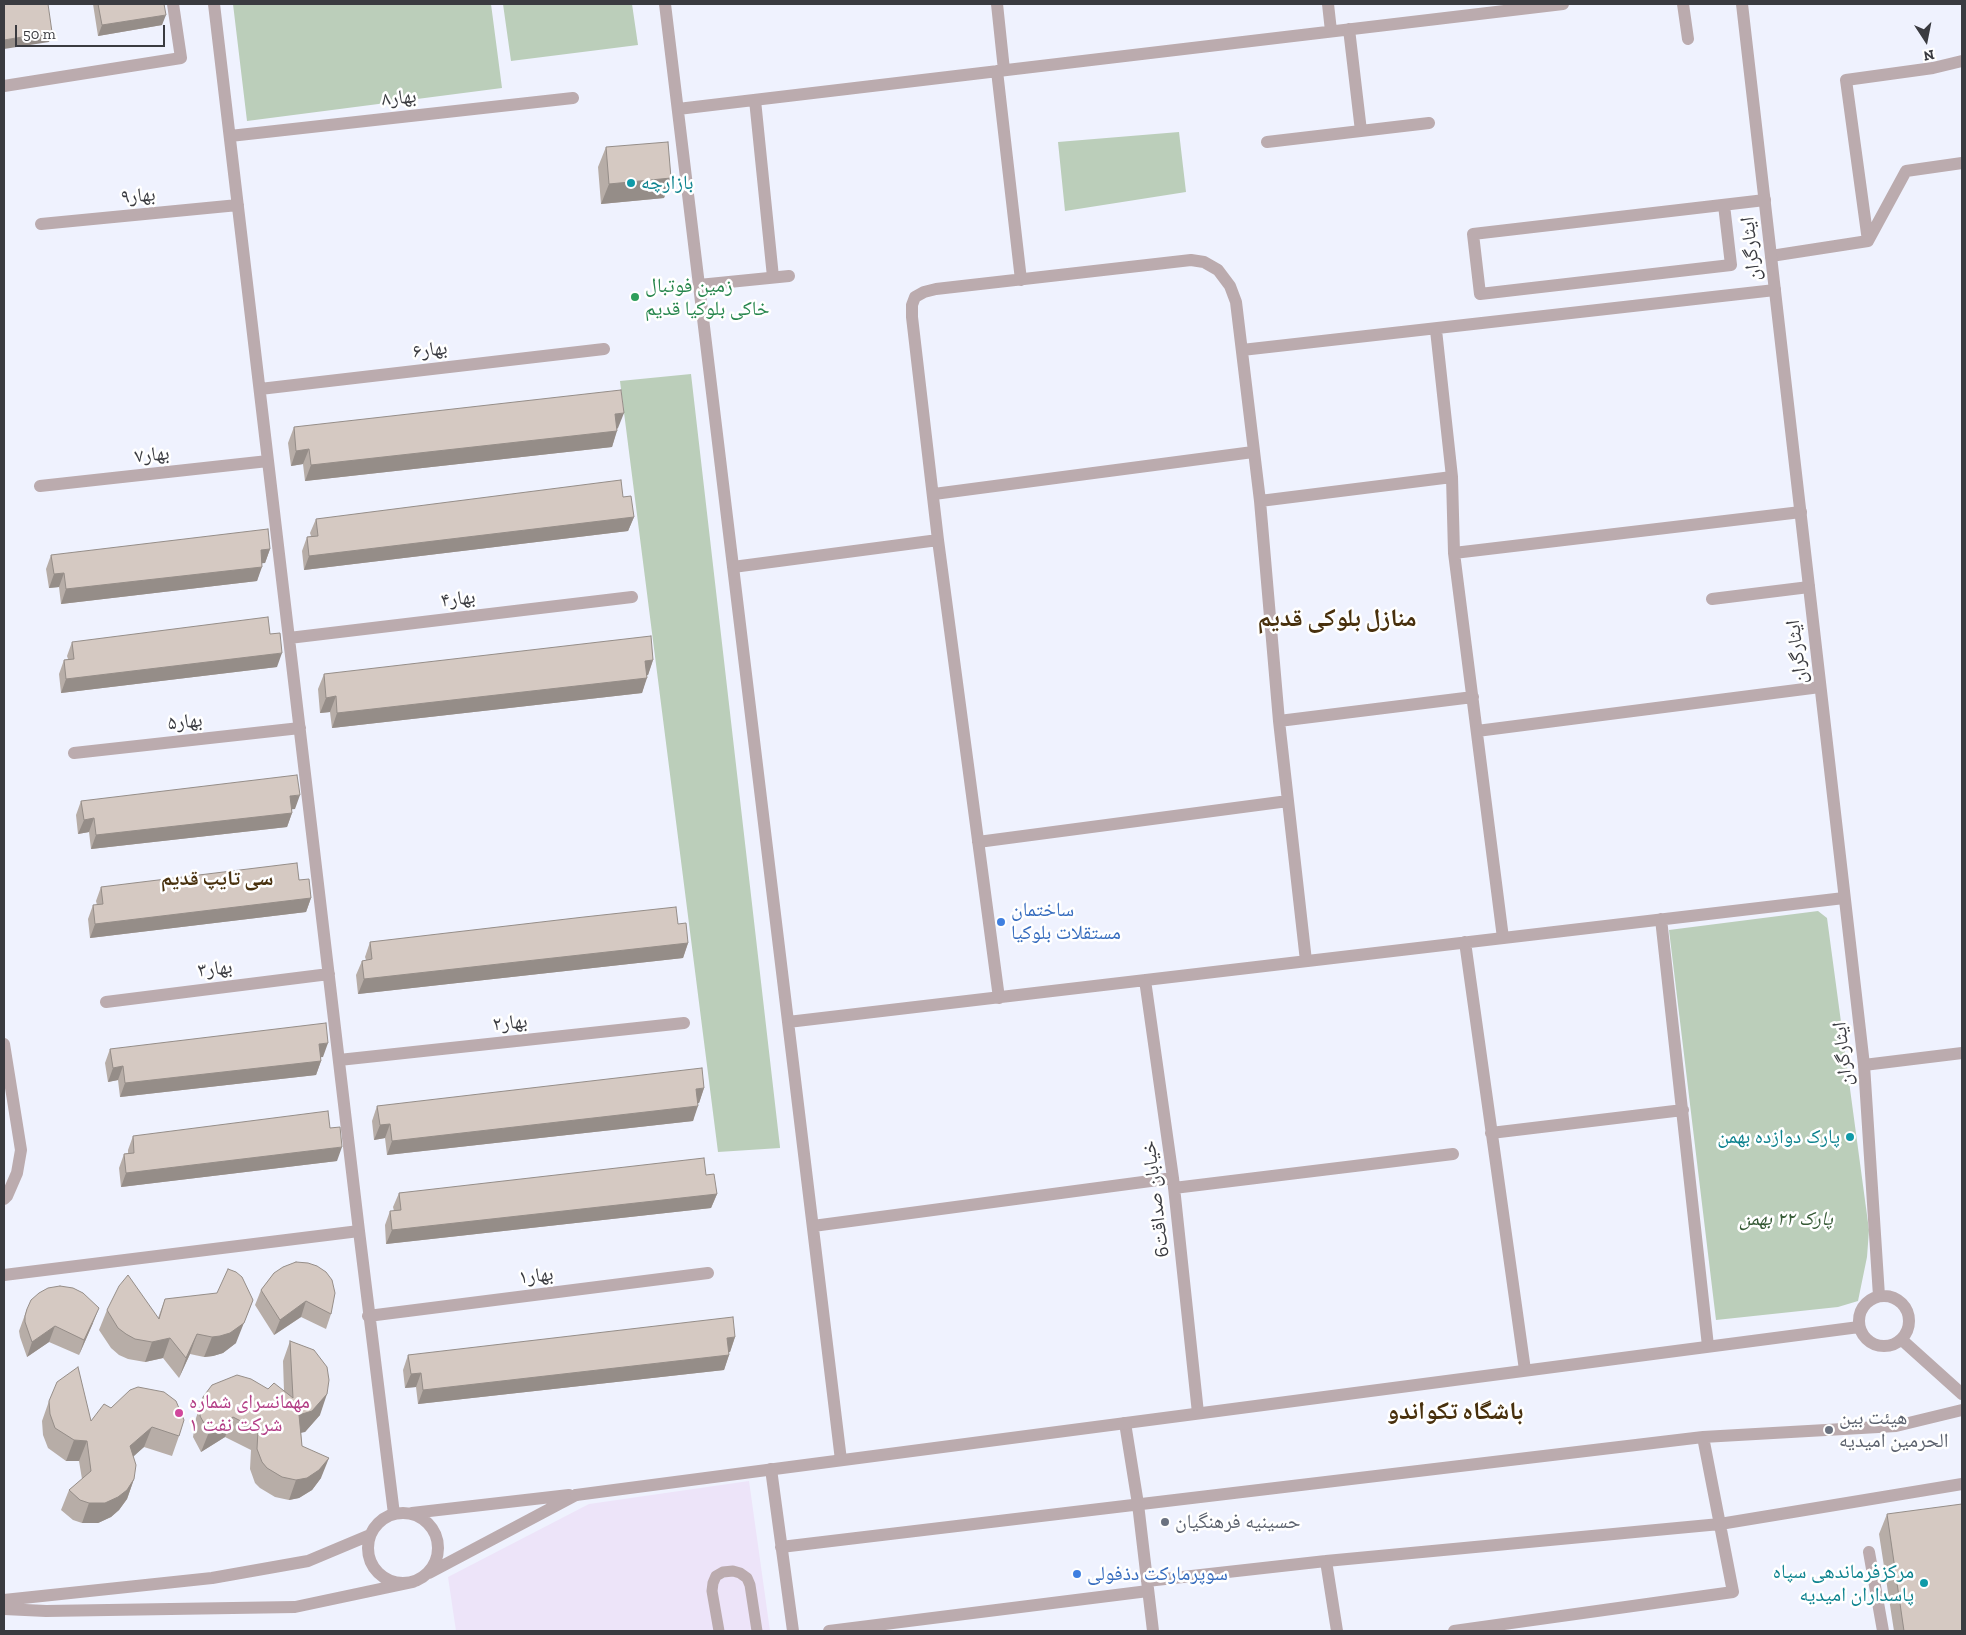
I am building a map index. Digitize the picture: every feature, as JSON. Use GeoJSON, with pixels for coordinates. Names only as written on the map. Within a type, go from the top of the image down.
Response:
{"type":"FeatureCollection","features":[{"type":"Feature","properties":{"kind":"street"},"geometry":{"type":"LineString","coordinates":[[4,86],[181,58],[173,4]]}},
{"type":"Feature","properties":{"kind":"street"},"geometry":{"type":"LineString","coordinates":[[214,4],[368,1316],[394,1514]]}},
{"type":"Feature","properties":{"kind":"street"},"geometry":{"type":"LineString","coordinates":[[665,4],[841,1460]]}},
{"type":"Feature","properties":{"kind":"street"},"geometry":{"type":"LineString","coordinates":[[997,4],[1000,71],[1021,280]]}},
{"type":"Feature","properties":{"kind":"street"},"geometry":{"type":"LineString","coordinates":[[1328,4],[1331,31]]}},
{"type":"Feature","properties":{"kind":"street"},"geometry":{"type":"LineString","coordinates":[[678,109],[1563,4]]}},
{"type":"Feature","properties":{"kind":"street"},"geometry":{"type":"LineString","coordinates":[[1684,4],[1688,39]]}},
{"type":"Feature","properties":{"kind":"street","name":"ایثارگران"},"geometry":{"type":"LineString","coordinates":[[1742,4],[1864,1065],[1879,1296]]}},
{"type":"Feature","properties":{"kind":"street"},"geometry":{"type":"LineString","coordinates":[[1349,29],[1361,132]]}},
{"type":"Feature","properties":{"kind":"street"},"geometry":{"type":"LineString","coordinates":[[1868,240],[1846,80],[1933,68],[1962,61]]}},
{"type":"Feature","properties":{"kind":"street","name":"بهار۸"},"geometry":{"type":"LineString","coordinates":[[230,136],[572,98]]}},
{"type":"Feature","properties":{"kind":"street"},"geometry":{"type":"LineString","coordinates":[[755,100],[773,277]]}},
{"type":"Feature","properties":{"kind":"street"},"geometry":{"type":"LineString","coordinates":[[1267,142],[1429,123]]}},
{"type":"Feature","properties":{"kind":"street"},"geometry":{"type":"LineString","coordinates":[[1868,240],[1906,170],[1962,163]]}},
{"type":"Feature","properties":{"kind":"street"},"geometry":{"type":"LineString","coordinates":[[1724,205],[1731,265],[1480,294],[1473,234],[1765,200]]}},
{"type":"Feature","properties":{"kind":"street","name":"بهار۹"},"geometry":{"type":"LineString","coordinates":[[41,224],[238,205]]}},
{"type":"Feature","properties":{"kind":"street"},"geometry":{"type":"LineString","coordinates":[[1771,256],[1868,240]]}},
{"type":"Feature","properties":{"kind":"street"},"geometry":{"type":"LineString","coordinates":[[999,998],[938,540],[912,317],[912,305],[915,297],[936,289],[1191,260],[1204,262],[1218,270],[1230,286],[1236,302],[1260,501],[1279,721],[1306,961]]}},
{"type":"Feature","properties":{"kind":"street"},"geometry":{"type":"LineString","coordinates":[[699,285],[789,276]]}},
{"type":"Feature","properties":{"kind":"street"},"geometry":{"type":"LineString","coordinates":[[1242,350],[1436,330],[1775,290]]}},
{"type":"Feature","properties":{"kind":"street"},"geometry":{"type":"LineString","coordinates":[[1436,330],[1452,476],[1454,554],[1503,938]]}},
{"type":"Feature","properties":{"kind":"street","name":"بهار۶"},"geometry":{"type":"LineString","coordinates":[[260,389],[604,349]]}},
{"type":"Feature","properties":{"kind":"street"},"geometry":{"type":"LineString","coordinates":[[934,494],[1253,452]]}},
{"type":"Feature","properties":{"kind":"street","name":"بهار۷"},"geometry":{"type":"LineString","coordinates":[[40,486],[268,461]]}},
{"type":"Feature","properties":{"kind":"street"},"geometry":{"type":"LineString","coordinates":[[1260,501],[1452,476]]}},
{"type":"Feature","properties":{"kind":"street"},"geometry":{"type":"LineString","coordinates":[[1454,554],[1800,512]]}},
{"type":"Feature","properties":{"kind":"street"},"geometry":{"type":"LineString","coordinates":[[733,567],[938,540]]}},
{"type":"Feature","properties":{"kind":"street"},"geometry":{"type":"LineString","coordinates":[[1712,600],[1809,587]]}},
{"type":"Feature","properties":{"kind":"street","name":"بهار۴"},"geometry":{"type":"LineString","coordinates":[[289,638],[632,597]]}},
{"type":"Feature","properties":{"kind":"street"},"geometry":{"type":"LineString","coordinates":[[1477,731],[1820,686]]}},
{"type":"Feature","properties":{"kind":"street"},"geometry":{"type":"LineString","coordinates":[[1279,721],[1473,697]]}},
{"type":"Feature","properties":{"kind":"street","name":"بهار۵"},"geometry":{"type":"LineString","coordinates":[[74,753],[300,728]]}},
{"type":"Feature","properties":{"kind":"street"},"geometry":{"type":"LineString","coordinates":[[978,842],[1288,800]]}},
{"type":"Feature","properties":{"kind":"street"},"geometry":{"type":"LineString","coordinates":[[788,1022],[1844,898]]}},
{"type":"Feature","properties":{"kind":"street"},"geometry":{"type":"LineString","coordinates":[[1661,920],[1708,1346]]}},
{"type":"Feature","properties":{"kind":"street"},"geometry":{"type":"LineString","coordinates":[[1465,942],[1525,1370]]}},
{"type":"Feature","properties":{"kind":"street","name":"بهار۳"},"geometry":{"type":"LineString","coordinates":[[106,1002],[329,974]]}},
{"type":"Feature","properties":{"kind":"street","name":"خیابان صداقت6"},"geometry":{"type":"LineString","coordinates":[[1146,980],[1174,1183],[1198,1413]]}},
{"type":"Feature","properties":{"kind":"street","name":"بهار۲"},"geometry":{"type":"LineString","coordinates":[[339,1060],[684,1023]]}},
{"type":"Feature","properties":{"kind":"street"},"geometry":{"type":"LineString","coordinates":[[4,1044],[21,1150],[16,1173],[4,1198]]}},
{"type":"Feature","properties":{"kind":"street"},"geometry":{"type":"LineString","coordinates":[[1864,1065],[1962,1052]]}},
{"type":"Feature","properties":{"kind":"street"},"geometry":{"type":"LineString","coordinates":[[1491,1133],[1683,1110]]}},
{"type":"Feature","properties":{"kind":"street"},"geometry":{"type":"LineString","coordinates":[[813,1226],[1174,1183],[1453,1154]]}},
{"type":"Feature","properties":{"kind":"street"},"geometry":{"type":"LineString","coordinates":[[4,1275],[359,1231]]}},
{"type":"Feature","properties":{"kind":"street","name":"بهار۱"},"geometry":{"type":"LineString","coordinates":[[368,1316],[708,1273]]}},
{"type":"Feature","properties":{"kind":"street"},"geometry":{"type":"LineString","coordinates":[[1879,1296],[1889,1296],[1898,1300],[1905,1306],[1909,1314],[1910,1323],[1907,1333],[1902,1340],[1895,1344],[1880,1346],[1867,1340],[1859,1327],[1859,1319],[1865,1304],[1879,1296]]}},
{"type":"Feature","properties":{"kind":"street"},"geometry":{"type":"LineString","coordinates":[[4,1600],[212,1578],[308,1561],[370,1534],[380,1522],[394,1514],[576,1495],[1859,1327]]}},
{"type":"Feature","properties":{"kind":"street"},"geometry":{"type":"LineString","coordinates":[[1902,1340],[1962,1394]]}},
{"type":"Feature","properties":{"kind":"street"},"geometry":{"type":"LineString","coordinates":[[781,1547],[1703,1437],[1896,1426],[1962,1410]]}},
{"type":"Feature","properties":{"kind":"street"},"geometry":{"type":"LineString","coordinates":[[1125,1422],[1138,1504],[1153,1631]]}},
{"type":"Feature","properties":{"kind":"street"},"geometry":{"type":"LineString","coordinates":[[1454,1631],[1733,1592],[1703,1437]]}},
{"type":"Feature","properties":{"kind":"street"},"geometry":{"type":"LineString","coordinates":[[771,1469],[793,1631]]}},
{"type":"Feature","properties":{"kind":"street"},"geometry":{"type":"LineString","coordinates":[[829,1631],[1326,1561],[1720,1524],[1962,1484]]}},
{"type":"Feature","properties":{"kind":"street"},"geometry":{"type":"LineString","coordinates":[[4,1609],[46,1611],[295,1607],[413,1582],[576,1495]]}},
{"type":"Feature","properties":{"kind":"street"},"geometry":{"type":"LineString","coordinates":[[409,1513],[424,1519],[434,1531],[439,1546],[436,1562],[427,1574]]}},
{"type":"Feature","properties":{"kind":"street"},"geometry":{"type":"LineString","coordinates":[[370,1534],[368,1550],[372,1565],[383,1577],[398,1583],[413,1582]]}},
{"type":"Feature","properties":{"kind":"street"},"geometry":{"type":"LineString","coordinates":[[1869,1552],[1883,1631]]}},
{"type":"Feature","properties":{"kind":"street"},"geometry":{"type":"LineString","coordinates":[[1326,1561],[1337,1631]]}},
{"type":"Feature","properties":{"kind":"lane"},"geometry":{"type":"LineString","coordinates":[[719,1631],[712,1591],[713,1584],[716,1576],[723,1572],[733,1571],[747,1578],[750,1585],[757,1631]]}},
{"type":"Feature","properties":{"kind":"shaded area"},"geometry":{"type":"Polygon","coordinates":[[[749,1481],[770,1631],[456,1631],[448,1577],[589,1504],[749,1481]]]}},
{"type":"Feature","properties":{"kind":"green space"},"geometry":{"type":"Polygon","coordinates":[[[233,4],[491,4],[502,88],[247,121],[233,4]]]}},
{"type":"Feature","properties":{"kind":"green space"},"geometry":{"type":"Polygon","coordinates":[[[503,4],[632,4],[638,45],[511,61],[503,4]]]}},
{"type":"Feature","properties":{"kind":"green space"},"geometry":{"type":"Polygon","coordinates":[[[1179,132],[1186,192],[1065,211],[1058,142],[1179,132]]]}},
{"type":"Feature","properties":{"kind":"green space"},"geometry":{"type":"Polygon","coordinates":[[[691,374],[780,1148],[718,1152],[620,381],[691,374]]]}},
{"type":"Feature","properties":{"kind":"green space","name":"پارک ۲۲ بهمن"},"geometry":{"type":"Polygon","coordinates":[[[1818,911],[1827,918],[1869,1230],[1867,1257],[1858,1301],[1838,1307],[1716,1320],[1669,930],[1818,911]]]}},
{"type":"Feature","properties":{"kind":"building"},"geometry":{"type":"Polygon","coordinates":[[[4,4],[48,4],[52,32],[4,40],[4,4]]]}},
{"type":"Feature","properties":{"kind":"building"},"geometry":{"type":"Polygon","coordinates":[[[98,4],[164,4],[166,15],[102,25],[98,4]]]}},
{"type":"Feature","properties":{"kind":"building"},"geometry":{"type":"Polygon","coordinates":[[[668,142],[671,178],[609,184],[606,147],[668,142]]]}},
{"type":"Feature","properties":{"kind":"building"},"geometry":{"type":"Polygon","coordinates":[[[621,390],[624,413],[615,414],[617,431],[311,465],[309,449],[296,451],[294,427],[621,390]]]}},
{"type":"Feature","properties":{"kind":"building"},"geometry":{"type":"Polygon","coordinates":[[[621,480],[623,497],[631,496],[634,517],[309,556],[307,537],[318,536],[316,519],[621,480]]]}},
{"type":"Feature","properties":{"kind":"building"},"geometry":{"type":"Polygon","coordinates":[[[268,529],[270,549],[261,550],[262,567],[66,589],[64,573],[54,574],[51,555],[268,529]]]}},
{"type":"Feature","properties":{"kind":"building"},"geometry":{"type":"Polygon","coordinates":[[[268,617],[270,634],[280,633],[282,653],[66,679],[64,660],[74,659],[72,642],[268,617]]]}},
{"type":"Feature","properties":{"kind":"building"},"geometry":{"type":"Polygon","coordinates":[[[651,636],[653,660],[645,661],[647,678],[337,713],[336,696],[326,698],[324,674],[651,636]]]}},
{"type":"Feature","properties":{"kind":"building"},"geometry":{"type":"Polygon","coordinates":[[[297,775],[300,795],[290,796],[292,813],[96,835],[94,818],[84,820],[81,801],[297,775]]]}},
{"type":"Feature","properties":{"kind":"building"},"geometry":{"type":"Polygon","coordinates":[[[297,863],[299,880],[309,879],[311,898],[95,924],[93,905],[103,904],[101,887],[297,863]]]}},
{"type":"Feature","properties":{"kind":"building"},"geometry":{"type":"Polygon","coordinates":[[[676,907],[678,924],[686,923],[688,943],[364,979],[362,961],[372,959],[370,942],[676,907]]]}},
{"type":"Feature","properties":{"kind":"building"},"geometry":{"type":"Polygon","coordinates":[[[326,1023],[328,1043],[319,1044],[321,1061],[125,1083],[123,1066],[113,1068],[110,1049],[326,1023]]]}},
{"type":"Feature","properties":{"kind":"building"},"geometry":{"type":"Polygon","coordinates":[[[702,1068],[704,1088],[696,1089],[698,1106],[392,1141],[390,1124],[380,1125],[377,1106],[702,1068]]]}},
{"type":"Feature","properties":{"kind":"building"},"geometry":{"type":"Polygon","coordinates":[[[328,1111],[330,1128],[340,1127],[342,1147],[126,1173],[124,1154],[134,1153],[133,1136],[328,1111]]]}},
{"type":"Feature","properties":{"kind":"building"},"geometry":{"type":"Polygon","coordinates":[[[704,1158],[706,1175],[714,1174],[717,1194],[392,1230],[390,1211],[401,1210],[399,1193],[704,1158]]]}},
{"type":"Feature","properties":{"kind":"building"},"geometry":{"type":"Polygon","coordinates":[[[296,1262],[317,1266],[326,1272],[332,1280],[335,1293],[331,1314],[306,1301],[280,1320],[261,1290],[274,1273],[296,1262]]]}},
{"type":"Feature","properties":{"kind":"building"},"geometry":{"type":"Polygon","coordinates":[[[228,1269],[242,1277],[253,1300],[244,1323],[230,1333],[220,1336],[212,1337],[197,1334],[186,1358],[170,1338],[152,1342],[135,1339],[126,1334],[118,1328],[107,1310],[119,1286],[128,1275],[159,1319],[165,1299],[217,1293],[228,1269]]]}},
{"type":"Feature","properties":{"kind":"building"},"geometry":{"type":"Polygon","coordinates":[[[60,1286],[73,1288],[83,1293],[99,1308],[84,1340],[55,1326],[32,1342],[25,1322],[25,1316],[31,1300],[48,1288],[60,1286]]]}},
{"type":"Feature","properties":{"kind":"building"},"geometry":{"type":"Polygon","coordinates":[[[733,1317],[735,1337],[727,1338],[729,1355],[423,1390],[421,1373],[411,1374],[408,1355],[733,1317]]]}},
{"type":"Feature","properties":{"kind":"building"},"geometry":{"type":"Polygon","coordinates":[[[290,1341],[314,1350],[327,1367],[329,1380],[327,1394],[312,1411],[299,1415],[302,1446],[329,1458],[319,1470],[307,1478],[296,1480],[282,1477],[267,1468],[262,1462],[257,1449],[258,1430],[233,1417],[209,1432],[200,1416],[203,1397],[212,1385],[237,1375],[251,1379],[268,1389],[274,1383],[293,1398],[290,1341]]]}},
{"type":"Feature","properties":{"kind":"building"},"geometry":{"type":"Polygon","coordinates":[[[78,1367],[91,1421],[104,1404],[111,1408],[130,1390],[138,1387],[164,1392],[176,1401],[184,1420],[179,1436],[152,1427],[130,1446],[136,1465],[134,1479],[127,1490],[105,1503],[89,1503],[80,1500],[69,1490],[91,1471],[87,1441],[74,1440],[55,1428],[50,1414],[49,1401],[57,1382],[78,1367]]]}},
{"type":"Feature","properties":{"kind":"building","name":"مرکزفرماندهی سپاه پاسداران امیدیه"},"geometry":{"type":"Polygon","coordinates":[[[1962,1504],[1962,1631],[1904,1631],[1887,1514],[1962,1504]]]}},
{"type":"Feature","properties":{"kind":"place","name":"بازارچه"},"geometry":{"type":"Point","coordinates":[631,183]}},
{"type":"Feature","properties":{"kind":"place","name":"زمین فوتبال خاکی بلوکیا قدیم"},"geometry":{"type":"Point","coordinates":[635,297]}},
{"type":"Feature","properties":{"kind":"place","name":"ساختمان مستقلات بلوکیا"},"geometry":{"type":"Point","coordinates":[1001,922]}},
{"type":"Feature","properties":{"kind":"place","name":"پارک دوازده بهمن"},"geometry":{"type":"Point","coordinates":[1850,1137]}},
{"type":"Feature","properties":{"kind":"place","name":"مهمانسرای شماره ۱ شرکت نفت"},"geometry":{"type":"Point","coordinates":[179,1413]}},
{"type":"Feature","properties":{"kind":"place","name":"هیئت بین الحرمین امیدیه"},"geometry":{"type":"Point","coordinates":[1829,1430]}},
{"type":"Feature","properties":{"kind":"place","name":"حسینیه فرهنگیان"},"geometry":{"type":"Point","coordinates":[1165,1522]}},
{"type":"Feature","properties":{"kind":"place","name":"سوپرمارکت دذفولی"},"geometry":{"type":"Point","coordinates":[1077,1574]}},
{"type":"Feature","properties":{"kind":"place","name":"مرکزفرماندهی سپاه پاسداران امیدیه"},"geometry":{"type":"Point","coordinates":[1924,1583]}},
{"type":"Feature","properties":{"kind":"district","name":"منازل بلوکی قدیم"},"geometry":{"type":"Point","coordinates":[1337,619]}},
{"type":"Feature","properties":{"kind":"district","name":"سی تایپ قدیم"},"geometry":{"type":"Point","coordinates":[217,879]}},
{"type":"Feature","properties":{"kind":"district","name":"باشگاه تکواندو"},"geometry":{"type":"Point","coordinates":[1455,1412]}}]}
